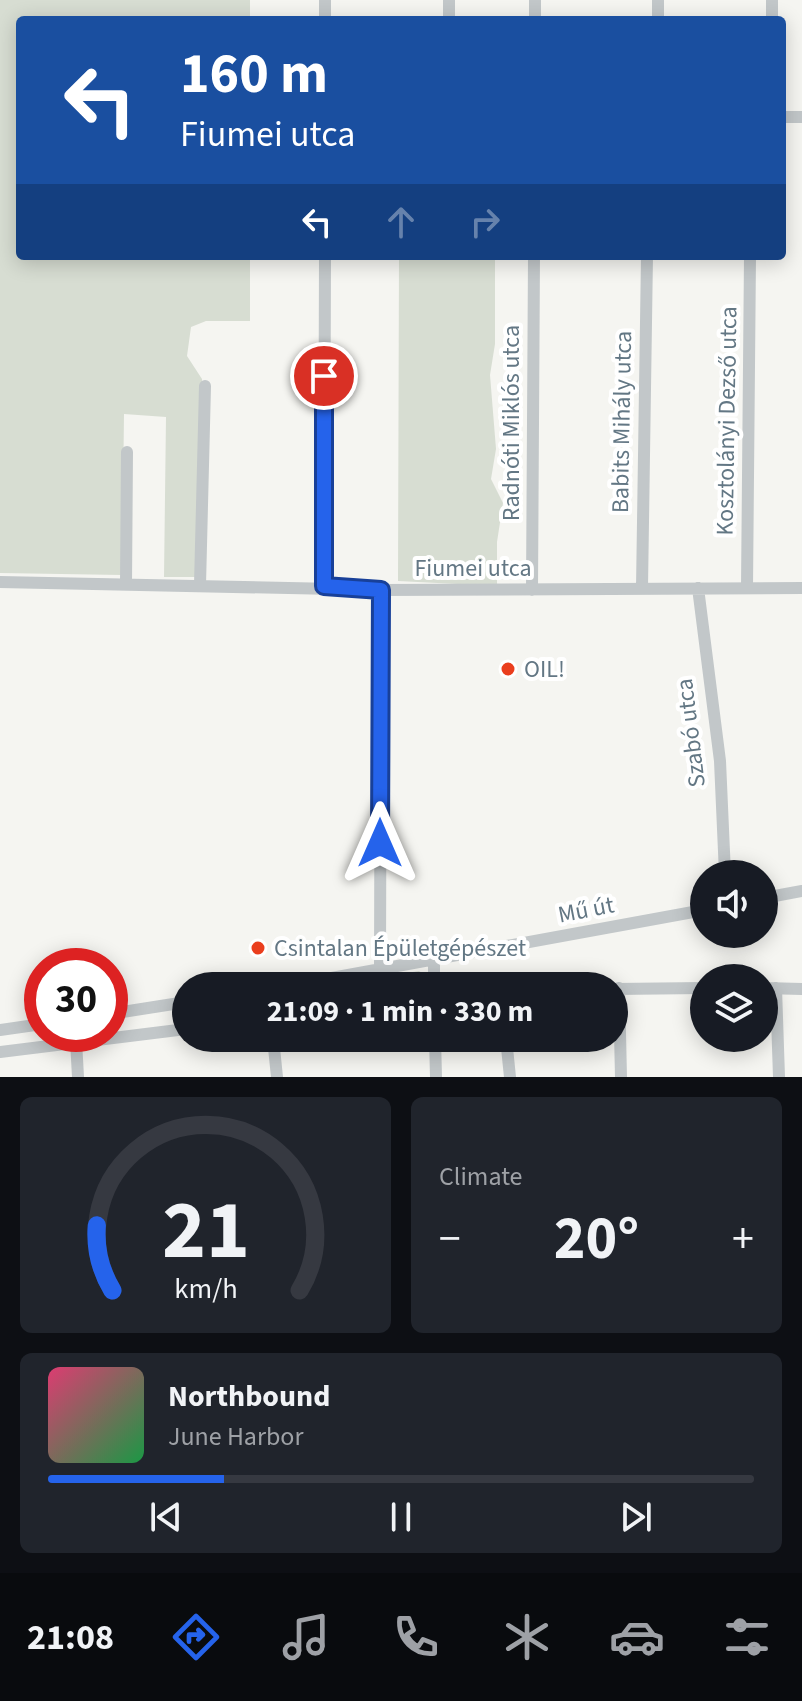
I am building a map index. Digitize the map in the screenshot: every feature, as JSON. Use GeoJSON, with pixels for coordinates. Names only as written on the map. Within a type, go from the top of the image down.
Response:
{"type":"FeatureCollection","features":[{"type":"Feature","properties":{"kind":"street"},"geometry":{"type":"LineString","coordinates":[[324,586],[325,260]]}},
{"type":"Feature","properties":{"kind":"street","name":"Radnóti Miklós utca"},"geometry":{"type":"LineString","coordinates":[[532,590],[534,260]]}},
{"type":"Feature","properties":{"kind":"street","name":"Babits Mihály utca"},"geometry":{"type":"LineString","coordinates":[[642,588],[647,260]]}},
{"type":"Feature","properties":{"kind":"street","name":"Kosztolányi Dezső utca"},"geometry":{"type":"LineString","coordinates":[[747,587],[750,260]]}},
{"type":"Feature","properties":{"kind":"street"},"geometry":{"type":"LineString","coordinates":[[200,585],[205,386]]}},
{"type":"Feature","properties":{"kind":"street"},"geometry":{"type":"LineString","coordinates":[[126,584],[127,452]]}},
{"type":"Feature","properties":{"kind":"street","name":"Fiumei utca"},"geometry":{"type":"LineString","coordinates":[[0,582],[324,586],[381,590],[802,588]]}},
{"type":"Feature","properties":{"kind":"street","name":"Szabó utca"},"geometry":{"type":"LineString","coordinates":[[698,588],[720,761],[724,860]]}},
{"type":"Feature","properties":{"kind":"street"},"geometry":{"type":"LineString","coordinates":[[380,970],[381,590]]}},
{"type":"Feature","properties":{"kind":"street"},"geometry":{"type":"LineString","coordinates":[[778,895],[802,891]]}},
{"type":"Feature","properties":{"kind":"street","name":"Mű út"},"geometry":{"type":"LineString","coordinates":[[368,972],[690,913]]}},
{"type":"Feature","properties":{"kind":"street"},"geometry":{"type":"LineString","coordinates":[[434,961],[434,972]]}},
{"type":"Feature","properties":{"kind":"street"},"geometry":{"type":"LineString","coordinates":[[628,989],[690,988]]}},
{"type":"Feature","properties":{"kind":"street"},"geometry":{"type":"LineString","coordinates":[[778,988],[802,989]]}},
{"type":"Feature","properties":{"kind":"street"},"geometry":{"type":"LineString","coordinates":[[128,1011],[172,1004]]}},
{"type":"Feature","properties":{"kind":"street"},"geometry":{"type":"LineString","coordinates":[[0,1030],[24,1027]]}},
{"type":"Feature","properties":{"kind":"street"},"geometry":{"type":"LineString","coordinates":[[128,1035],[172,1030]]}},
{"type":"Feature","properties":{"kind":"street"},"geometry":{"type":"LineString","coordinates":[[0,1052],[24,1048]]}},
{"type":"Feature","properties":{"kind":"street"},"geometry":{"type":"LineString","coordinates":[[77,1052],[78,1077]]}},
{"type":"Feature","properties":{"kind":"street"},"geometry":{"type":"LineString","coordinates":[[274,1052],[277,1077]]}},
{"type":"Feature","properties":{"kind":"street"},"geometry":{"type":"LineString","coordinates":[[435,1052],[436,1077]]}},
{"type":"Feature","properties":{"kind":"street"},"geometry":{"type":"LineString","coordinates":[[507,1052],[510,1077]]}},
{"type":"Feature","properties":{"kind":"street"},"geometry":{"type":"LineString","coordinates":[[620,1052],[621,1077]]}},
{"type":"Feature","properties":{"kind":"street"},"geometry":{"type":"LineString","coordinates":[[776,1052],[779,1077]]}},
{"type":"Feature","properties":{"kind":"shaded area"},"geometry":{"type":"Polygon","coordinates":[[[0,0],[250,0],[250,16],[16,16],[16,260],[250,260],[250,321],[206,321],[191,327],[187,356],[202,379],[199,577],[164,577],[166,417],[124,414],[122,575],[0,573],[0,0]]]}},
{"type":"Feature","properties":{"kind":"shaded area"},"geometry":{"type":"Polygon","coordinates":[[[399,260],[495,260],[495,344],[490,375],[496,449],[491,479],[503,503],[497,542],[497,586],[398,581],[399,260]]]}},
{"type":"Feature","properties":{"kind":"place","name":"OIL!"},"geometry":{"type":"Point","coordinates":[508,669]}},
{"type":"Feature","properties":{"kind":"place","name":"Csintalan Épületgépészet"},"geometry":{"type":"Point","coordinates":[258,948]}},
{"type":"Feature","properties":{"kind":"route"},"geometry":{"type":"LineString","coordinates":[[324,376],[324,586],[381,590],[380,843]]}}]}
